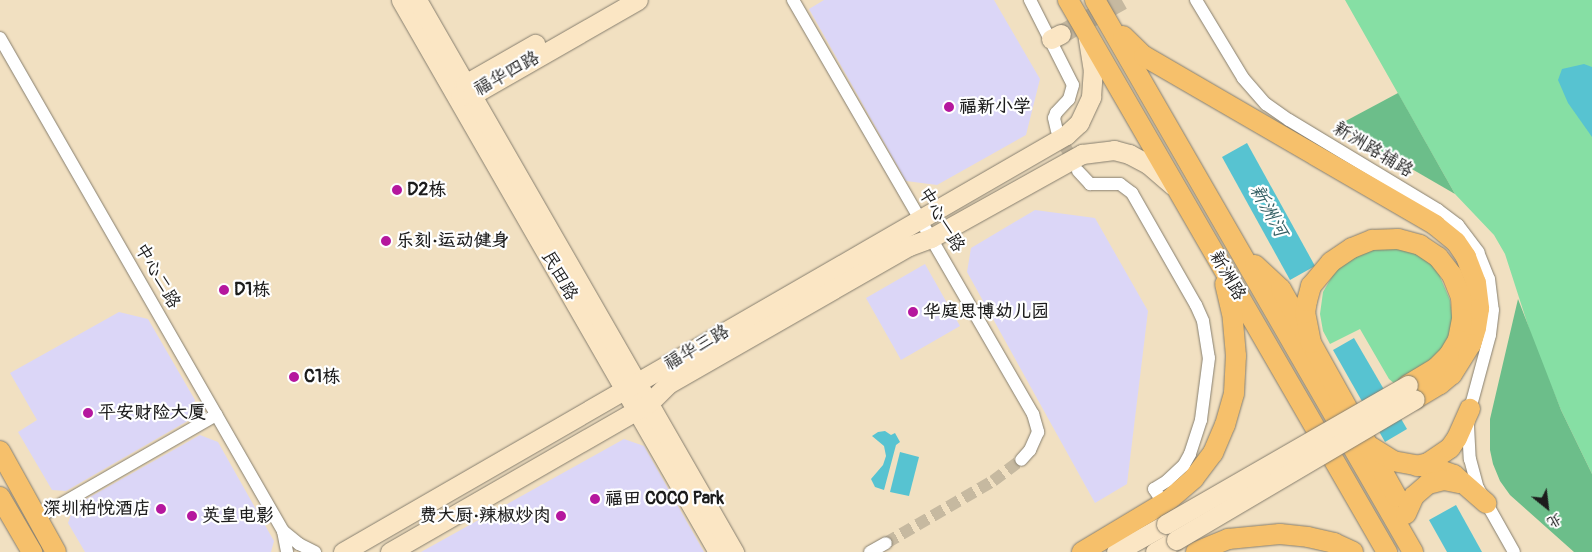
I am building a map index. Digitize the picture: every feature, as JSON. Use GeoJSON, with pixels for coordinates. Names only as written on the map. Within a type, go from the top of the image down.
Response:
{"type":"FeatureCollection","features":[{"type":"Feature","properties":{"kind":"main road","name":"新洲路"},"geometry":{"type":"LineString","coordinates":[[1068,0],[1387,552]]}},
{"type":"Feature","properties":{"kind":"main road","name":"新洲路"},"geometry":{"type":"LineString","coordinates":[[1100,8],[1413,552]]}},
{"type":"Feature","properties":{"kind":"main road"},"geometry":{"type":"LineString","coordinates":[[1100,8],[1144,56],[1435,225],[1456,242],[1466,256],[1476,283],[1479,309],[1476,328],[1471,344],[1452,374],[1440,384],[1412,392]]}},
{"type":"Feature","properties":{"kind":"main road"},"geometry":{"type":"LineString","coordinates":[[1312,343],[1305,313],[1307,301],[1312,286],[1331,262],[1352,248],[1372,240],[1398,239],[1420,245],[1433,253],[1448,268],[1459,290],[1462,318],[1458,340],[1449,355],[1412,392]]}},
{"type":"Feature","properties":{"kind":"main road"},"geometry":{"type":"LineString","coordinates":[[1241,253],[1281,290],[1406,514],[1419,552]]}},
{"type":"Feature","properties":{"kind":"main road"},"geometry":{"type":"LineString","coordinates":[[1082,552],[1169,500],[1194,478],[1213,453],[1225,425],[1234,393],[1236,356],[1233,318],[1221,265]]}},
{"type":"Feature","properties":{"kind":"main road"},"geometry":{"type":"LineString","coordinates":[[1417,466],[1428,463],[1450,448],[1458,438],[1470,409]]}},
{"type":"Feature","properties":{"kind":"main road"},"geometry":{"type":"LineString","coordinates":[[1368,444],[1392,461],[1446,471],[1466,484],[1486,503]]}},
{"type":"Feature","properties":{"kind":"main road"},"geometry":{"type":"LineString","coordinates":[[0,451],[56,552]]}},
{"type":"Feature","properties":{"kind":"main road"},"geometry":{"type":"LineString","coordinates":[[1406,514],[1414,496],[1428,484],[1444,480],[1466,484]]}},
{"type":"Feature","properties":{"kind":"main road"},"geometry":{"type":"LineString","coordinates":[[0,497],[32,552]]}},
{"type":"Feature","properties":{"kind":"main road"},"geometry":{"type":"LineString","coordinates":[[1196,552],[1228,539],[1280,534],[1334,543],[1353,552]]}},
{"type":"Feature","properties":{"kind":"street","name":"民田路"},"geometry":{"type":"LineString","coordinates":[[401,0],[464,92]]}},
{"type":"Feature","properties":{"kind":"street","name":"民田路"},"geometry":{"type":"LineString","coordinates":[[418,0],[464,92],[631,386],[718,552]]}},
{"type":"Feature","properties":{"kind":"street","name":"福华四路"},"geometry":{"type":"LineString","coordinates":[[464,92],[612,0]]}},
{"type":"Feature","properties":{"kind":"street","name":"福华四路"},"geometry":{"type":"LineString","coordinates":[[464,92],[638,0]]}},
{"type":"Feature","properties":{"kind":"street","name":"中心一路"},"geometry":{"type":"LineString","coordinates":[[793,0],[1037,423],[1038,432],[1035,441],[1021,460]]}},
{"type":"Feature","properties":{"kind":"street"},"geometry":{"type":"LineString","coordinates":[[1030,0],[1056,37],[1073,84],[1069,100],[1056,113],[1054,118],[1054,138]]}},
{"type":"Feature","properties":{"kind":"street","name":"新洲路辅路"},"geometry":{"type":"LineString","coordinates":[[1196,0],[1243,78],[1266,104],[1288,120],[1438,210],[1466,235],[1482,261],[1492,291],[1493,318],[1488,344],[1470,409],[1468,426],[1470,459],[1476,482],[1514,552]]}},
{"type":"Feature","properties":{"kind":"street","name":"福华三路"},"geometry":{"type":"LineString","coordinates":[[343,552],[920,220],[1079,123],[1091,97],[1093,71],[1086,32]]}},
{"type":"Feature","properties":{"kind":"street","name":"中心二路"},"geometry":{"type":"LineString","coordinates":[[0,38],[284,531],[299,544],[316,552]]}},
{"type":"Feature","properties":{"kind":"street","name":"福华三路"},"geometry":{"type":"LineString","coordinates":[[390,552],[642,407],[668,384],[909,246],[931,238],[1071,167],[1082,154],[1114,150],[1129,154],[1148,164],[1164,176],[1180,194]]}},
{"type":"Feature","properties":{"kind":"street"},"geometry":{"type":"LineString","coordinates":[[1071,167],[1090,184],[1120,184],[1132,193],[1196,305],[1203,321],[1208,358],[1201,420],[1190,454],[1184,465],[1168,481],[1154,489],[1160,498]]}},
{"type":"Feature","properties":{"kind":"street"},"geometry":{"type":"LineString","coordinates":[[1116,552],[1412,392]]}},
{"type":"Feature","properties":{"kind":"street"},"geometry":{"type":"LineString","coordinates":[[1155,552],[1412,392]]}},
{"type":"Feature","properties":{"kind":"street","name":"民田路"},"geometry":{"type":"LineString","coordinates":[[642,407],[734,552]]}},
{"type":"Feature","properties":{"kind":"street"},"geometry":{"type":"LineString","coordinates":[[37,518],[216,415]]}},
{"type":"Feature","properties":{"kind":"street","name":"中心二路"},"geometry":{"type":"LineString","coordinates":[[284,531],[287,552]]}},
{"type":"Feature","properties":{"kind":"street"},"geometry":{"type":"LineString","coordinates":[[870,552],[886,543]]}},
{"type":"Feature","properties":{"kind":"shaded area","name":"福新小学"},"geometry":{"type":"Polygon","coordinates":[[[824,0],[994,0],[1040,79],[1026,135],[937,185],[906,181],[809,9],[824,0]]]}},
{"type":"Feature","properties":{"kind":"shaded area"},"geometry":{"type":"Polygon","coordinates":[[[1035,210],[1095,218],[1148,311],[1127,484],[1095,503],[967,272],[971,248],[1035,210]]]}},
{"type":"Feature","properties":{"kind":"shaded area","name":"华庭思博幼儿园"},"geometry":{"type":"Polygon","coordinates":[[[925,264],[960,326],[901,360],[866,298],[925,264]]]}},
{"type":"Feature","properties":{"kind":"shaded area"},"geometry":{"type":"Polygon","coordinates":[[[119,312],[148,319],[195,400],[191,419],[66,491],[52,490],[18,432],[37,420],[10,373],[119,312]]]}},
{"type":"Feature","properties":{"kind":"shaded area"},"geometry":{"type":"Polygon","coordinates":[[[200,435],[218,442],[274,541],[271,552],[85,552],[68,523],[74,506],[200,435]]]}},
{"type":"Feature","properties":{"kind":"shaded area","name":"福田 COCO Park"},"geometry":{"type":"Polygon","coordinates":[[[624,439],[644,446],[704,552],[421,552],[624,439]]]}},
{"type":"Feature","properties":{"kind":"green space"},"geometry":{"type":"Polygon","coordinates":[[[1345,0],[1592,0],[1592,474],[1561,410],[1534,344],[1505,254],[1494,235],[1455,194],[1345,0]]]}},
{"type":"Feature","properties":{"kind":"green space"},"geometry":{"type":"Polygon","coordinates":[[[1398,93],[1455,194],[1341,128],[1340,124],[1398,93]]]}},
{"type":"Feature","properties":{"kind":"green space"},"geometry":{"type":"Polygon","coordinates":[[[1401,246],[1429,261],[1438,272],[1450,300],[1453,323],[1444,350],[1395,384],[1389,379],[1360,329],[1330,344],[1323,331],[1320,314],[1323,292],[1337,268],[1358,252],[1401,246]]]}},
{"type":"Feature","properties":{"kind":"green space"},"geometry":{"type":"Polygon","coordinates":[[[1518,299],[1561,410],[1592,474],[1592,552],[1574,552],[1510,495],[1500,481],[1493,464],[1490,450],[1490,419],[1518,299]]]}},
{"type":"Feature","properties":{"kind":"water"},"geometry":{"type":"Polygon","coordinates":[[[1584,64],[1592,67],[1592,137],[1568,103],[1558,80],[1562,69],[1584,64]]]}},
{"type":"Feature","properties":{"kind":"water","name":"新洲河"},"geometry":{"type":"Polygon","coordinates":[[[1247,143],[1315,266],[1290,280],[1222,157],[1247,143]]]}},
{"type":"Feature","properties":{"kind":"water"},"geometry":{"type":"Polygon","coordinates":[[[1354,338],[1407,429],[1385,442],[1333,350],[1354,338]]]}},
{"type":"Feature","properties":{"kind":"water"},"geometry":{"type":"Polygon","coordinates":[[[885,431],[891,435],[895,433],[900,442],[896,445],[884,490],[875,487],[871,479],[883,465],[886,456],[884,446],[872,436],[878,432],[885,431]]]}},
{"type":"Feature","properties":{"kind":"water"},"geometry":{"type":"Polygon","coordinates":[[[900,452],[919,457],[909,496],[890,492],[900,452]]]}},
{"type":"Feature","properties":{"kind":"water"},"geometry":{"type":"Polygon","coordinates":[[[1456,505],[1482,552],[1447,552],[1429,520],[1456,505]]]}},
{"type":"Feature","properties":{"kind":"tunnel"},"geometry":{"type":"LineString","coordinates":[[1061,34],[1122,0]]}},
{"type":"Feature","properties":{"kind":"tunnel"},"geometry":{"type":"LineString","coordinates":[[1057,131],[1076,166]]}},
{"type":"Feature","properties":{"kind":"tunnel"},"geometry":{"type":"LineString","coordinates":[[886,543],[993,481],[1021,460]]}},
{"type":"Feature","properties":{"kind":"place","name":"福新小学"},"geometry":{"type":"Point","coordinates":[949,107]}},
{"type":"Feature","properties":{"kind":"place","name":"D2栋"},"geometry":{"type":"Point","coordinates":[397,190]}},
{"type":"Feature","properties":{"kind":"place","name":"乐刻·运动健身"},"geometry":{"type":"Point","coordinates":[386,241]}},
{"type":"Feature","properties":{"kind":"place","name":"D1栋"},"geometry":{"type":"Point","coordinates":[224,290]}},
{"type":"Feature","properties":{"kind":"place","name":"华庭思博幼儿园"},"geometry":{"type":"Point","coordinates":[913,312]}},
{"type":"Feature","properties":{"kind":"place","name":"C1栋"},"geometry":{"type":"Point","coordinates":[294,377]}},
{"type":"Feature","properties":{"kind":"place","name":"平安财险大厦"},"geometry":{"type":"Point","coordinates":[88,413]}},
{"type":"Feature","properties":{"kind":"place","name":"福田 COCO Park"},"geometry":{"type":"Point","coordinates":[595,499]}},
{"type":"Feature","properties":{"kind":"place","name":"深圳柏悦酒店"},"geometry":{"type":"Point","coordinates":[161,509]}},
{"type":"Feature","properties":{"kind":"place","name":"英皇电影"},"geometry":{"type":"Point","coordinates":[192,516]}},
{"type":"Feature","properties":{"kind":"place","name":"费大厨·辣椒炒肉"},"geometry":{"type":"Point","coordinates":[561,516]}}]}
